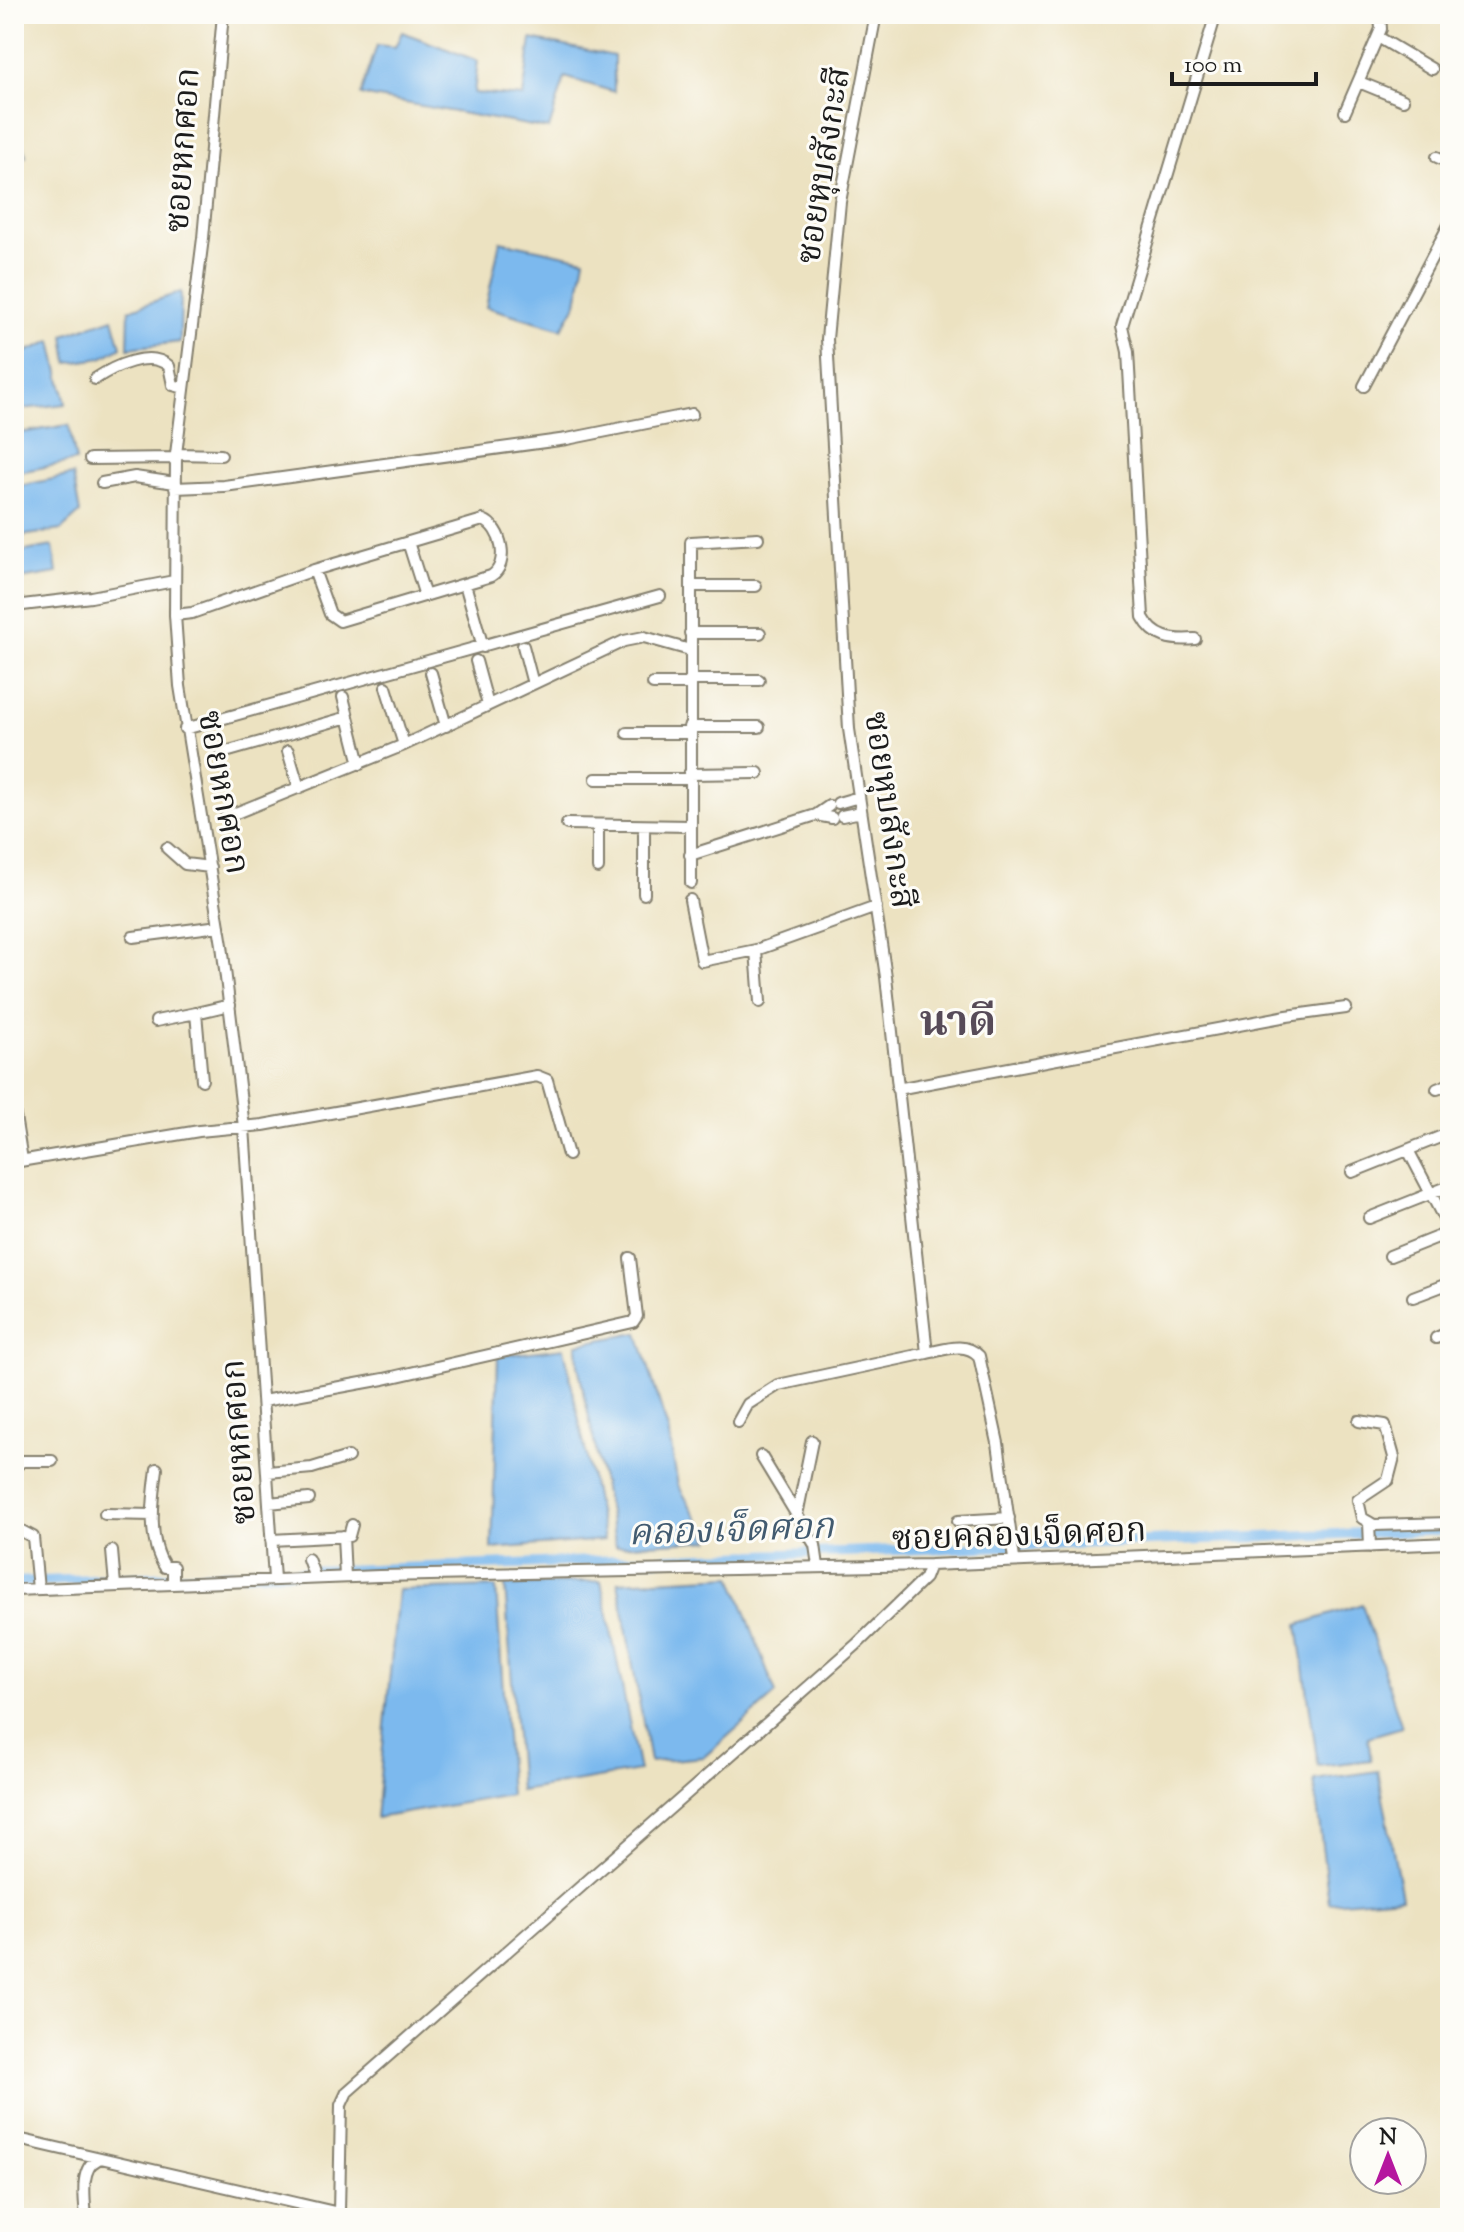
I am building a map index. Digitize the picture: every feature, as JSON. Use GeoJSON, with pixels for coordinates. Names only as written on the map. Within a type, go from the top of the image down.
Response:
{"type":"FeatureCollection","features":[{"type":"Feature","properties":{"kind":"street","name":"ซอยหกศอก"},"geometry":{"type":"LineString","coordinates":[[223,14],[203,238],[178,455],[181,487],[174,581],[183,614],[210,867],[230,1005],[253,1126],[263,1401],[276,1471],[280,1539],[274,1579]]}},
{"type":"Feature","properties":{"kind":"street","name":"ซอยหุบสังกะสี"},"geometry":{"type":"LineString","coordinates":[[876,14],[840,202],[827,339],[846,685],[861,812],[904,1087],[927,1353]]}},
{"type":"Feature","properties":{"kind":"street"},"geometry":{"type":"LineString","coordinates":[[1195,639],[1167,638],[1150,630],[1143,617],[1128,352],[1122,326],[1216,14]]}},
{"type":"Feature","properties":{"kind":"street"},"geometry":{"type":"LineString","coordinates":[[1345,112],[1378,37],[1380,14]]}},
{"type":"Feature","properties":{"kind":"street"},"geometry":{"type":"LineString","coordinates":[[1378,37],[1432,69]]}},
{"type":"Feature","properties":{"kind":"street"},"geometry":{"type":"LineString","coordinates":[[1359,82],[1403,100]]}},
{"type":"Feature","properties":{"kind":"street"},"geometry":{"type":"LineString","coordinates":[[1437,157],[1450,163]]}},
{"type":"Feature","properties":{"kind":"street"},"geometry":{"type":"LineString","coordinates":[[1364,386],[1450,223]]}},
{"type":"Feature","properties":{"kind":"street"},"geometry":{"type":"LineString","coordinates":[[95,379],[126,362],[162,361],[169,366],[173,385],[184,388]]}},
{"type":"Feature","properties":{"kind":"street"},"geometry":{"type":"LineString","coordinates":[[102,483],[135,477],[181,487],[567,439],[692,414]]}},
{"type":"Feature","properties":{"kind":"street"},"geometry":{"type":"LineString","coordinates":[[90,459],[221,455]]}},
{"type":"Feature","properties":{"kind":"street"},"geometry":{"type":"LineString","coordinates":[[183,614],[314,570],[483,520],[492,524],[502,552],[501,567],[491,576],[335,620],[314,570]]}},
{"type":"Feature","properties":{"kind":"street"},"geometry":{"type":"LineString","coordinates":[[691,883],[689,730],[693,540],[758,538]]}},
{"type":"Feature","properties":{"kind":"street"},"geometry":{"type":"LineString","coordinates":[[408,542],[425,596]]}},
{"type":"Feature","properties":{"kind":"street"},"geometry":{"type":"LineString","coordinates":[[14,606],[91,597],[174,581]]}},
{"type":"Feature","properties":{"kind":"street"},"geometry":{"type":"LineString","coordinates":[[465,584],[483,647]]}},
{"type":"Feature","properties":{"kind":"street"},"geometry":{"type":"LineString","coordinates":[[691,586],[756,586]]}},
{"type":"Feature","properties":{"kind":"street"},"geometry":{"type":"LineString","coordinates":[[194,727],[660,596]]}},
{"type":"Feature","properties":{"kind":"street"},"geometry":{"type":"LineString","coordinates":[[690,633],[760,633]]}},
{"type":"Feature","properties":{"kind":"street"},"geometry":{"type":"LineString","coordinates":[[226,817],[404,745],[635,638],[651,638],[690,650]]}},
{"type":"Feature","properties":{"kind":"street"},"geometry":{"type":"LineString","coordinates":[[523,646],[533,684]]}},
{"type":"Feature","properties":{"kind":"street"},"geometry":{"type":"LineString","coordinates":[[476,661],[488,705]]}},
{"type":"Feature","properties":{"kind":"street"},"geometry":{"type":"LineString","coordinates":[[431,673],[446,726]]}},
{"type":"Feature","properties":{"kind":"street"},"geometry":{"type":"LineString","coordinates":[[653,684],[759,680]]}},
{"type":"Feature","properties":{"kind":"street"},"geometry":{"type":"LineString","coordinates":[[386,687],[404,745]]}},
{"type":"Feature","properties":{"kind":"street"},"geometry":{"type":"LineString","coordinates":[[343,697],[360,764]]}},
{"type":"Feature","properties":{"kind":"street"},"geometry":{"type":"LineString","coordinates":[[222,753],[348,717]]}},
{"type":"Feature","properties":{"kind":"street"},"geometry":{"type":"LineString","coordinates":[[627,733],[759,727]]}},
{"type":"Feature","properties":{"kind":"street"},"geometry":{"type":"LineString","coordinates":[[288,751],[299,788]]}},
{"type":"Feature","properties":{"kind":"street"},"geometry":{"type":"LineString","coordinates":[[596,779],[758,773]]}},
{"type":"Feature","properties":{"kind":"street"},"geometry":{"type":"LineString","coordinates":[[690,855],[816,815],[834,804],[859,797]]}},
{"type":"Feature","properties":{"kind":"street"},"geometry":{"type":"LineString","coordinates":[[816,815],[837,817],[861,812]]}},
{"type":"Feature","properties":{"kind":"street"},"geometry":{"type":"LineString","coordinates":[[567,824],[690,826]]}},
{"type":"Feature","properties":{"kind":"street"},"geometry":{"type":"LineString","coordinates":[[598,825],[598,868]]}},
{"type":"Feature","properties":{"kind":"street"},"geometry":{"type":"LineString","coordinates":[[644,826],[644,894]]}},
{"type":"Feature","properties":{"kind":"street"},"geometry":{"type":"LineString","coordinates":[[167,848],[185,864],[210,867]]}},
{"type":"Feature","properties":{"kind":"street"},"geometry":{"type":"LineString","coordinates":[[690,900],[702,961],[756,950],[876,907]]}},
{"type":"Feature","properties":{"kind":"street"},"geometry":{"type":"LineString","coordinates":[[133,937],[219,926]]}},
{"type":"Feature","properties":{"kind":"street"},"geometry":{"type":"LineString","coordinates":[[756,950],[760,1002]]}},
{"type":"Feature","properties":{"kind":"street"},"geometry":{"type":"LineString","coordinates":[[156,1021],[230,1005]]}},
{"type":"Feature","properties":{"kind":"street"},"geometry":{"type":"LineString","coordinates":[[904,1087],[1287,1016],[1346,1008]]}},
{"type":"Feature","properties":{"kind":"street"},"geometry":{"type":"LineString","coordinates":[[196,1013],[202,1080]]}},
{"type":"Feature","properties":{"kind":"street"},"geometry":{"type":"LineString","coordinates":[[14,1110],[18,1161],[253,1126],[543,1076],[550,1087],[568,1155]]}},
{"type":"Feature","properties":{"kind":"street"},"geometry":{"type":"LineString","coordinates":[[1437,1089],[1450,1084]]}},
{"type":"Feature","properties":{"kind":"street"},"geometry":{"type":"LineString","coordinates":[[1352,1172],[1450,1133]]}},
{"type":"Feature","properties":{"kind":"street"},"geometry":{"type":"LineString","coordinates":[[1390,1256],[1450,1231],[1408,1150]]}},
{"type":"Feature","properties":{"kind":"street"},"geometry":{"type":"LineString","coordinates":[[1369,1218],[1450,1186]]}},
{"type":"Feature","properties":{"kind":"street"},"geometry":{"type":"LineString","coordinates":[[263,1401],[384,1379],[633,1322],[637,1316],[630,1258]]}},
{"type":"Feature","properties":{"kind":"street"},"geometry":{"type":"LineString","coordinates":[[1413,1297],[1450,1283]]}},
{"type":"Feature","properties":{"kind":"street"},"geometry":{"type":"LineString","coordinates":[[1436,1338],[1450,1332]]}},
{"type":"Feature","properties":{"kind":"street"},"geometry":{"type":"LineString","coordinates":[[738,1422],[748,1404],[778,1385],[927,1353],[970,1348],[979,1356],[1014,1551]]}},
{"type":"Feature","properties":{"kind":"street"},"geometry":{"type":"LineString","coordinates":[[1359,1421],[1385,1425],[1394,1457],[1388,1480],[1358,1500],[1362,1518],[1369,1525],[1370,1546]]}},
{"type":"Feature","properties":{"kind":"street"},"geometry":{"type":"LineString","coordinates":[[797,1515],[812,1441]]}},
{"type":"Feature","properties":{"kind":"street"},"geometry":{"type":"LineString","coordinates":[[761,1456],[797,1515],[817,1559]]}},
{"type":"Feature","properties":{"kind":"street"},"geometry":{"type":"LineString","coordinates":[[276,1471],[312,1468],[348,1457]]}},
{"type":"Feature","properties":{"kind":"street"},"geometry":{"type":"LineString","coordinates":[[14,1468],[22,1461],[52,1461]]}},
{"type":"Feature","properties":{"kind":"street"},"geometry":{"type":"LineString","coordinates":[[157,1469],[153,1515],[160,1561],[173,1578]]}},
{"type":"Feature","properties":{"kind":"street"},"geometry":{"type":"LineString","coordinates":[[278,1503],[309,1499]]}},
{"type":"Feature","properties":{"kind":"street"},"geometry":{"type":"LineString","coordinates":[[105,1514],[153,1515]]}},
{"type":"Feature","properties":{"kind":"street"},"geometry":{"type":"LineString","coordinates":[[958,1521],[1009,1518]]}},
{"type":"Feature","properties":{"kind":"street"},"geometry":{"type":"LineString","coordinates":[[1369,1525],[1450,1523]]}},
{"type":"Feature","properties":{"kind":"street"},"geometry":{"type":"LineString","coordinates":[[280,1539],[343,1536],[352,1533],[352,1525]]}},
{"type":"Feature","properties":{"kind":"street"},"geometry":{"type":"LineString","coordinates":[[14,1527],[33,1537],[38,1586]]}},
{"type":"Feature","properties":{"kind":"street"},"geometry":{"type":"LineString","coordinates":[[343,1536],[345,1571]]}},
{"type":"Feature","properties":{"kind":"street","name":"ซอยคลองเจ็ดศอก"},"geometry":{"type":"LineString","coordinates":[[14,1590],[38,1586],[115,1585],[173,1578],[274,1579],[313,1569],[345,1571],[817,1559],[930,1565],[1014,1551],[1450,1543]]}},
{"type":"Feature","properties":{"kind":"street"},"geometry":{"type":"LineString","coordinates":[[112,1551],[115,1585]]}},
{"type":"Feature","properties":{"kind":"street"},"geometry":{"type":"LineString","coordinates":[[14,2138],[97,2160],[126,2162],[339,2213],[341,2105],[347,2092],[856,1645],[925,1578],[930,1565]]}},
{"type":"Feature","properties":{"kind":"street"},"geometry":{"type":"LineString","coordinates":[[86,2218],[86,2172],[91,2162],[97,2160]]}},
{"type":"Feature","properties":{"kind":"water"},"geometry":{"type":"Polygon","coordinates":[[[402,32],[478,61],[474,93],[523,97],[531,39],[614,56],[614,92],[565,77],[549,129],[361,95],[377,45],[395,47],[402,32]]]}},
{"type":"Feature","properties":{"kind":"water"},"geometry":{"type":"Polygon","coordinates":[[[14,109],[26,156],[14,159],[14,109]]]}},
{"type":"Feature","properties":{"kind":"water"},"geometry":{"type":"Polygon","coordinates":[[[500,241],[585,259],[577,303],[562,329],[486,307],[500,241]]]}},
{"type":"Feature","properties":{"kind":"water"},"geometry":{"type":"Polygon","coordinates":[[[181,292],[180,342],[128,348],[129,310],[181,292]]]}},
{"type":"Feature","properties":{"kind":"water"},"geometry":{"type":"Polygon","coordinates":[[[113,318],[121,347],[102,358],[68,363],[64,335],[113,318]]]}},
{"type":"Feature","properties":{"kind":"water"},"geometry":{"type":"Polygon","coordinates":[[[52,341],[66,404],[14,410],[14,357],[52,341]]]}},
{"type":"Feature","properties":{"kind":"water"},"geometry":{"type":"Polygon","coordinates":[[[69,425],[76,461],[14,473],[14,434],[69,425]]]}},
{"type":"Feature","properties":{"kind":"water"},"geometry":{"type":"Polygon","coordinates":[[[73,475],[80,513],[61,530],[14,537],[14,487],[73,475]]]}},
{"type":"Feature","properties":{"kind":"water"},"geometry":{"type":"Polygon","coordinates":[[[53,546],[57,573],[14,580],[14,553],[53,546]]]}},
{"type":"Feature","properties":{"kind":"water"},"geometry":{"type":"Polygon","coordinates":[[[638,1333],[668,1430],[678,1485],[710,1540],[616,1546],[578,1365],[577,1344],[638,1333]]]}},
{"type":"Feature","properties":{"kind":"water"},"geometry":{"type":"Polygon","coordinates":[[[564,1348],[604,1540],[492,1549],[498,1356],[564,1348]]]}},
{"type":"Feature","properties":{"kind":"water"},"geometry":{"type":"Polygon","coordinates":[[[732,1576],[776,1694],[704,1757],[650,1762],[618,1582],[732,1576]]]}},
{"type":"Feature","properties":{"kind":"water"},"geometry":{"type":"Polygon","coordinates":[[[601,1581],[639,1771],[520,1791],[505,1586],[601,1581]]]}},
{"type":"Feature","properties":{"kind":"water"},"geometry":{"type":"Polygon","coordinates":[[[496,1587],[510,1795],[376,1818],[398,1590],[496,1587]]]}},
{"type":"Feature","properties":{"kind":"water"},"geometry":{"type":"Polygon","coordinates":[[[1362,1604],[1402,1727],[1368,1737],[1371,1760],[1318,1766],[1298,1625],[1362,1604]]]}},
{"type":"Feature","properties":{"kind":"water"},"geometry":{"type":"Polygon","coordinates":[[[1378,1771],[1402,1897],[1329,1903],[1314,1780],[1378,1771]]]}},
{"type":"Feature","properties":{"kind":"waterway","name":"คลองเจ็ดศอก"},"geometry":{"type":"LineString","coordinates":[[14,1582],[1450,1530]]}},
{"type":"Feature","properties":{"kind":"district","name":"นาดี"},"geometry":{"type":"Point","coordinates":[958,1020]}}]}
